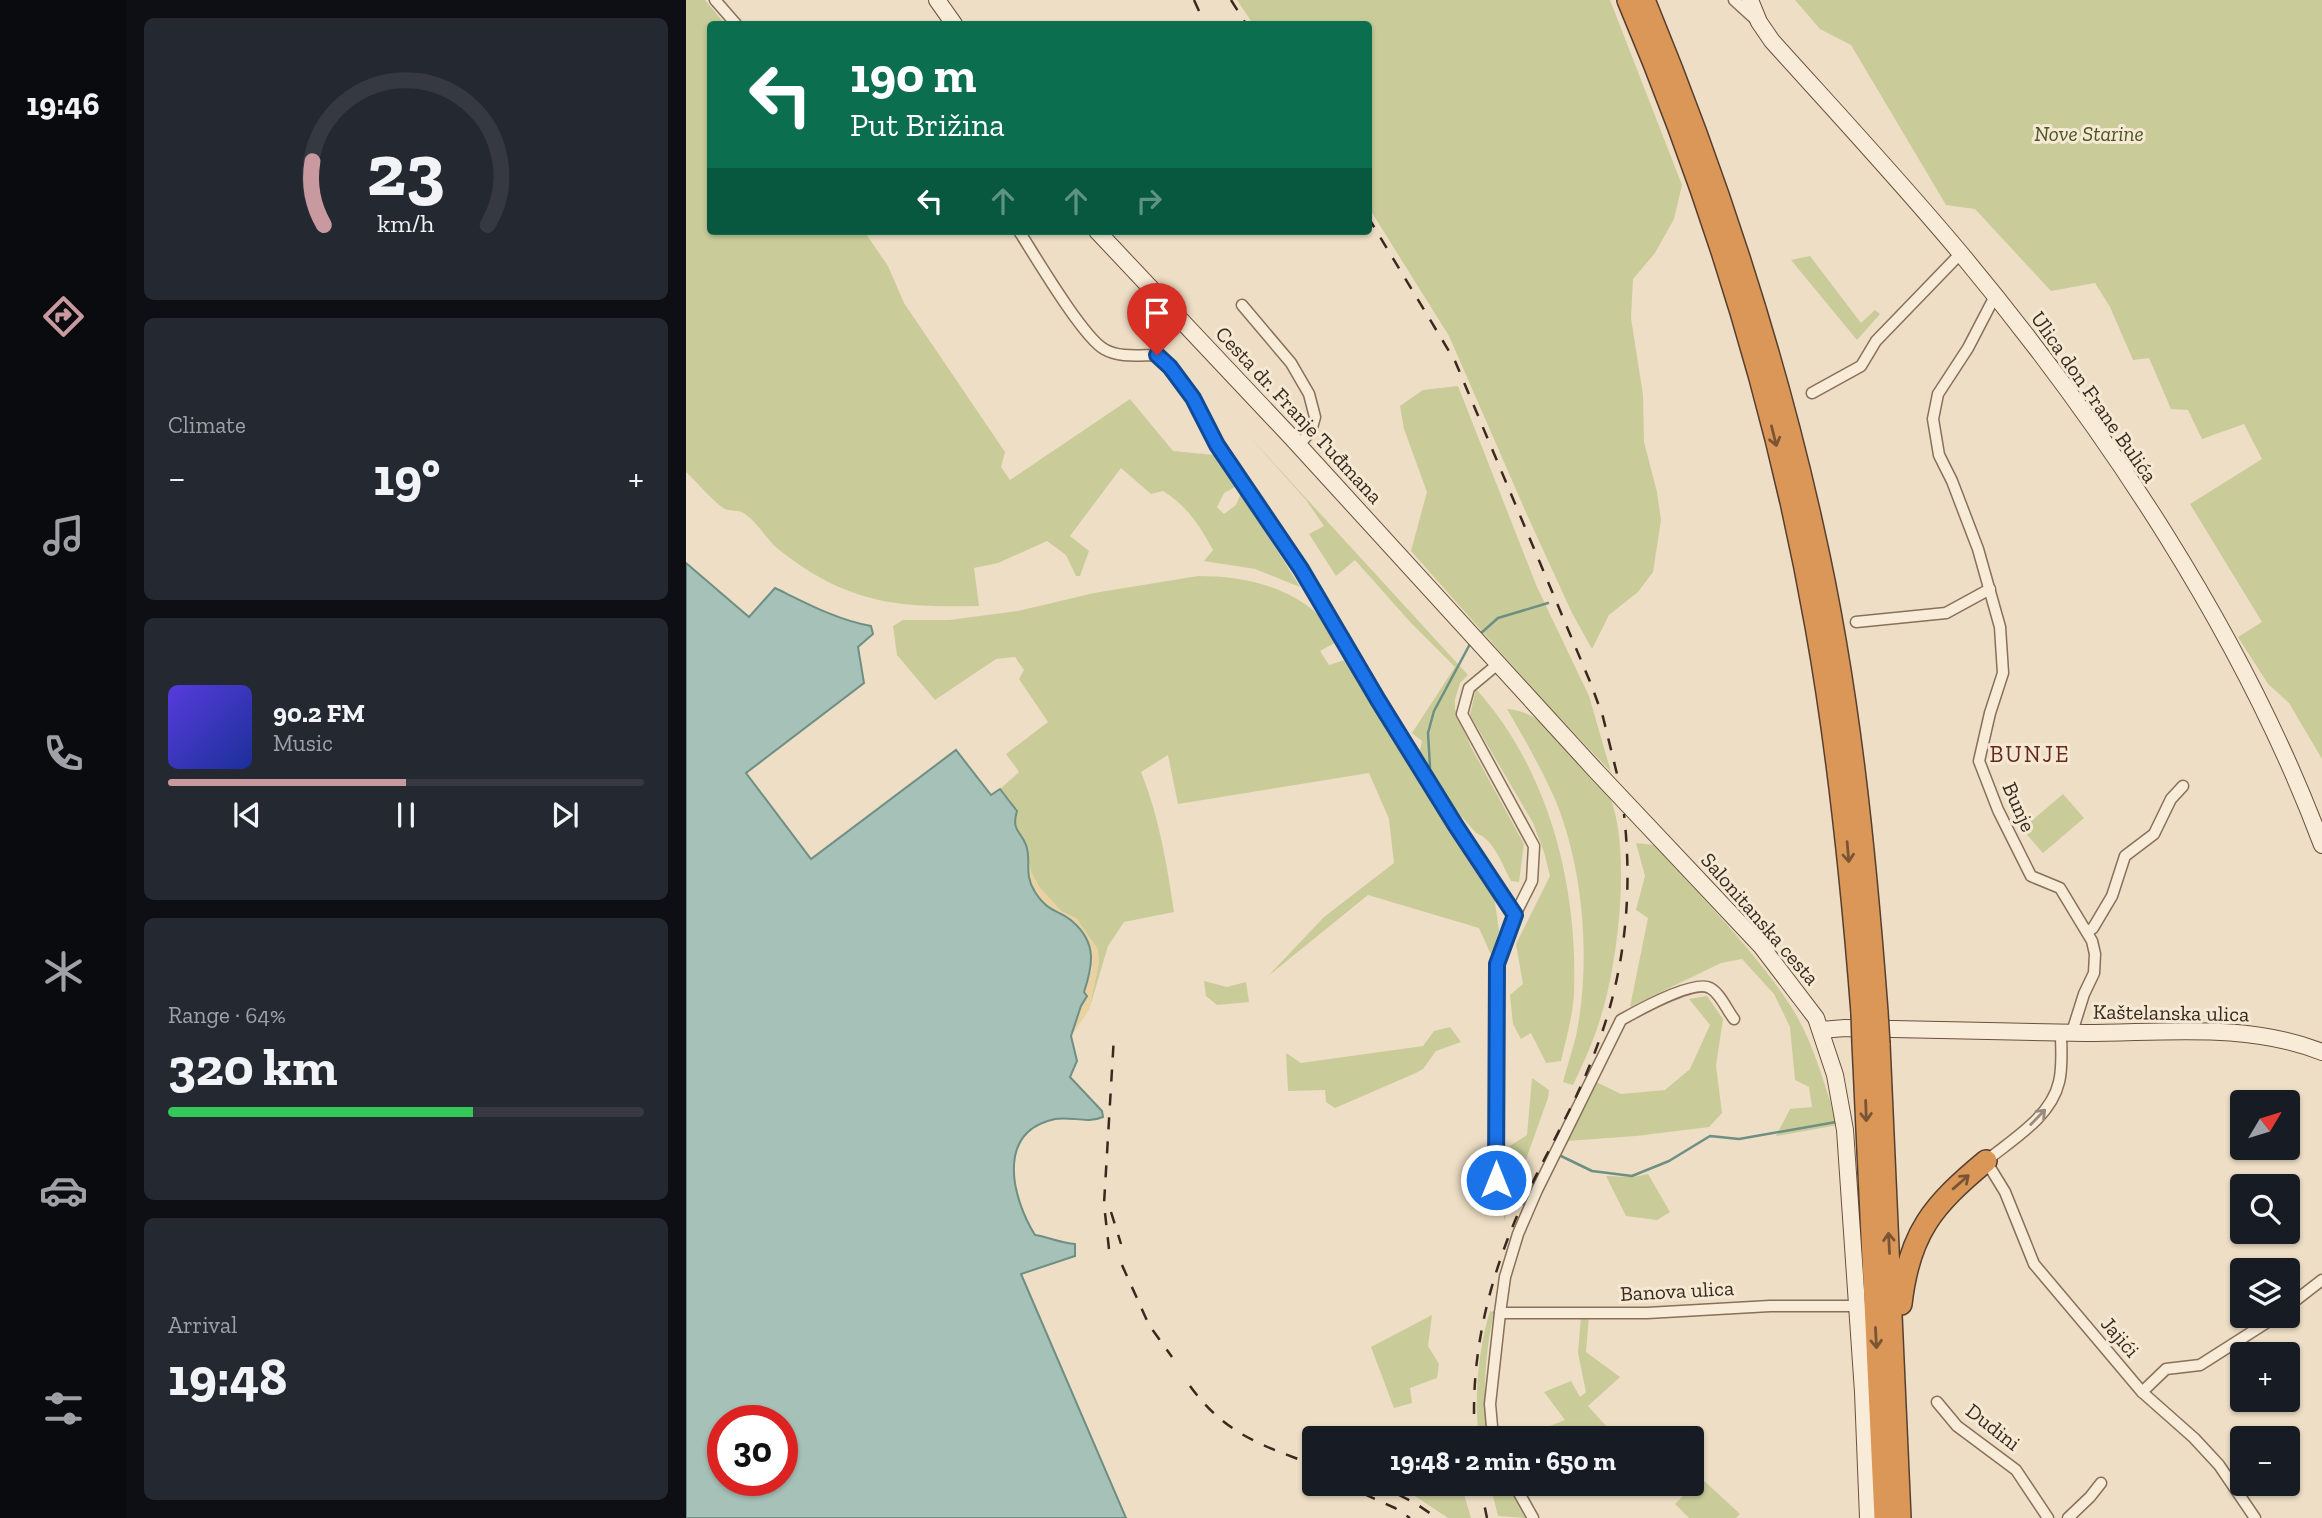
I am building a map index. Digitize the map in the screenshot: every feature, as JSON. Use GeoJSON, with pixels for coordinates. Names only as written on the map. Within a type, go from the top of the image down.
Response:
{"type":"FeatureCollection","features":[{"type":"Feature","properties":{"kind":"highway"},"geometry":{"type":"LineString","coordinates":[[1628,0],[1690,156],[1745,323],[1798,534],[1821,650],[1869,1013]]}},
{"type":"Feature","properties":{"kind":"highway"},"geometry":{"type":"LineString","coordinates":[[1644,0],[1704,151],[1759,320],[1791,433],[1831,618],[1860,812],[1869,1013],[1893,1360],[1900,1518]]}},
{"type":"Feature","properties":{"kind":"highway"},"geometry":{"type":"LineString","coordinates":[[1871,1043],[1885,1518]]}},
{"type":"Feature","properties":{"kind":"highway"},"geometry":{"type":"LineString","coordinates":[[1893,1360],[1901,1349],[1901,1303],[1913,1246],[1930,1215],[1942,1200],[1986,1161]]}},
{"type":"Feature","properties":{"kind":"main road"},"geometry":{"type":"LineString","coordinates":[[937,0],[952,21]]}},
{"type":"Feature","properties":{"kind":"main road","name":"Ulica don Frane Bulića"},"geometry":{"type":"LineString","coordinates":[[1750,0],[1759,22],[1772,41],[1961,253],[2069,391],[2180,558],[2263,709],[2322,845]]}},
{"type":"Feature","properties":{"kind":"main road","name":"Cesta dr. Franje Tuđmana"},"geometry":{"type":"LineString","coordinates":[[1101,235],[1299,445],[1485,649]]}},
{"type":"Feature","properties":{"kind":"main road","name":"Salonitanska cesta"},"geometry":{"type":"LineString","coordinates":[[1485,649],[1761,946],[1809,1007],[1821,1030],[1835,1074],[1842,1110],[1863,1392],[1868,1518]]}},
{"type":"Feature","properties":{"kind":"main road","name":"Kaštelanska ulica"},"geometry":{"type":"LineString","coordinates":[[1821,1030],[1845,1028],[2218,1032],[2251,1034],[2321,1051]]}},
{"type":"Feature","properties":{"kind":"street"},"geometry":{"type":"LineString","coordinates":[[715,0],[733,21]]}},
{"type":"Feature","properties":{"kind":"street"},"geometry":{"type":"LineString","coordinates":[[1734,0],[1759,22]]}},
{"type":"Feature","properties":{"kind":"street"},"geometry":{"type":"LineString","coordinates":[[1022,235],[1081,324],[1102,348],[1122,355],[1157,355],[1170,367],[1193,398],[1217,445],[1301,569],[1378,700],[1515,915]]}},
{"type":"Feature","properties":{"kind":"street"},"geometry":{"type":"LineString","coordinates":[[1812,393],[1861,366],[1876,341],[1961,253]]}},
{"type":"Feature","properties":{"kind":"street","name":"Bunje"},"geometry":{"type":"LineString","coordinates":[[1995,296],[1968,348],[1938,394],[1933,419],[1939,456],[1952,481],[1978,549],[2000,627],[2003,673],[1979,761],[1997,810],[2031,876],[2060,888],[2087,932],[2095,954],[2094,973],[2067,1032]]}},
{"type":"Feature","properties":{"kind":"street"},"geometry":{"type":"LineString","coordinates":[[1242,304],[1291,363],[1309,394],[1315,417],[1311,431],[1299,445]]}},
{"type":"Feature","properties":{"kind":"street"},"geometry":{"type":"LineString","coordinates":[[1856,622],[1946,612],[1990,589]]}},
{"type":"Feature","properties":{"kind":"street"},"geometry":{"type":"LineString","coordinates":[[1496,1180],[1497,964],[1515,915],[1532,881],[1534,846],[1462,714],[1469,688],[1499,663]]}},
{"type":"Feature","properties":{"kind":"street"},"geometry":{"type":"LineString","coordinates":[[2087,932],[2093,928],[2112,896],[2125,856],[2154,834],[2171,799],[2183,786]]}},
{"type":"Feature","properties":{"kind":"street"},"geometry":{"type":"LineString","coordinates":[[1492,1426],[1490,1404],[1505,1278],[1527,1212],[1621,1020],[1640,1009],[1697,986],[1709,987],[1734,1019]]}},
{"type":"Feature","properties":{"kind":"street"},"geometry":{"type":"LineString","coordinates":[[1986,1161],[2033,1123],[2052,1100],[2060,1081],[2067,1032]]}},
{"type":"Feature","properties":{"kind":"street","name":"Jajići"},"geometry":{"type":"LineString","coordinates":[[1986,1161],[2006,1192],[2034,1264],[2142,1392],[2194,1438],[2219,1465],[2255,1518]]}},
{"type":"Feature","properties":{"kind":"street"},"geometry":{"type":"LineString","coordinates":[[2300,1297],[2322,1280]]}},
{"type":"Feature","properties":{"kind":"street","name":"Banova ulica"},"geometry":{"type":"LineString","coordinates":[[1500,1313],[1647,1313],[1760,1306],[1856,1306]]}},
{"type":"Feature","properties":{"kind":"street"},"geometry":{"type":"LineString","coordinates":[[2142,1392],[2166,1369],[2200,1365],[2258,1328]]}},
{"type":"Feature","properties":{"kind":"street","name":"Dudini"},"geometry":{"type":"LineString","coordinates":[[1937,1402],[1957,1426],[2017,1470],[2048,1518]]}},
{"type":"Feature","properties":{"kind":"street"},"geometry":{"type":"LineString","coordinates":[[2068,1518],[2101,1483]]}},
{"type":"Feature","properties":{"kind":"street"},"geometry":{"type":"LineString","coordinates":[[1521,1496],[1534,1518]]}},
{"type":"Feature","properties":{"kind":"green space"},"geometry":{"type":"Polygon","coordinates":[[[686,0],[705,0],[722,21],[707,21],[707,235],[867,235],[888,266],[904,303],[1005,452],[1001,467],[1010,480],[1130,399],[1173,451],[1214,455],[1237,486],[1224,493],[1217,507],[1224,514],[1236,505],[1241,493],[1300,587],[1255,569],[1204,561],[1213,550],[1186,510],[1163,491],[1151,494],[1121,468],[1070,536],[1089,551],[1080,576],[1076,576],[1066,555],[1047,541],[998,563],[974,568],[979,606],[896,603],[849,591],[803,567],[778,549],[745,514],[725,509],[686,472],[686,0]]]}},
{"type":"Feature","properties":{"kind":"green space"},"geometry":{"type":"Polygon","coordinates":[[[1237,0],[1610,0],[1682,185],[1674,219],[1655,253],[1633,279],[1631,318],[1643,395],[1644,442],[1661,520],[1653,572],[1638,592],[1609,615],[1592,649],[1572,613],[1528,517],[1449,336],[1372,213],[1372,21],[1251,21],[1237,0]]]}},
{"type":"Feature","properties":{"kind":"green space","name":"Nove Starine"},"geometry":{"type":"Polygon","coordinates":[[[1795,0],[2322,0],[2322,759],[2289,703],[2268,684],[2238,637],[2262,622],[2190,504],[2262,459],[2244,424],[2202,439],[2188,410],[2171,409],[2149,358],[2133,360],[2110,307],[2095,283],[2051,291],[1975,209],[1946,205],[1851,45],[1820,29],[1795,0]]]}},
{"type":"Feature","properties":{"kind":"green space"},"geometry":{"type":"Polygon","coordinates":[[[1810,256],[1861,323],[1875,310],[1880,314],[1857,340],[1791,260],[1810,256]]]}},
{"type":"Feature","properties":{"kind":"green space"},"geometry":{"type":"Polygon","coordinates":[[[1458,386],[1537,587],[1589,696],[1611,772],[1542,699],[1411,551],[1427,492],[1404,429],[1400,406],[1423,390],[1458,386]]]}},
{"type":"Feature","properties":{"kind":"green space"},"geometry":{"type":"Polygon","coordinates":[[[1249,436],[1468,675],[1460,683],[1455,709],[1471,747],[1524,844],[1519,882],[1511,881],[1488,840],[1476,833],[1448,801],[1419,756],[1422,741],[1412,733],[1455,667],[1411,623],[1355,560],[1336,576],[1309,534],[1324,526],[1306,500],[1249,436]]]}},
{"type":"Feature","properties":{"kind":"green space"},"geometry":{"type":"Polygon","coordinates":[[[1198,576],[1241,579],[1284,592],[1309,607],[1328,627],[1338,641],[1320,651],[1329,665],[1348,659],[1494,896],[1499,930],[1492,957],[1479,928],[1368,895],[1268,976],[1324,917],[1394,863],[1389,819],[1369,773],[1178,804],[1168,755],[1141,772],[1158,823],[1174,912],[1124,922],[1108,946],[1089,1010],[1099,962],[1077,919],[1061,911],[1039,887],[1031,872],[1026,845],[1017,833],[1010,800],[1000,789],[1019,772],[1006,754],[1048,722],[1019,679],[1024,670],[1015,657],[996,659],[935,700],[897,655],[893,626],[903,620],[949,620],[1018,611],[1094,593],[1198,576]]]}},
{"type":"Feature","properties":{"kind":"green space"},"geometry":{"type":"Polygon","coordinates":[[[1476,689],[1523,755],[1554,831],[1564,871],[1571,911],[1574,993],[1561,1061],[1546,1063],[1531,1033],[1521,1039],[1513,1024],[1510,995],[1523,984],[1516,944],[1550,876],[1533,823],[1470,715],[1476,689]]]}},
{"type":"Feature","properties":{"kind":"green space"},"geometry":{"type":"Polygon","coordinates":[[[1507,709],[1535,718],[1558,736],[1602,784],[1609,795],[1616,817],[1621,874],[1613,967],[1598,1025],[1573,1085],[1563,1082],[1581,1008],[1584,949],[1579,888],[1557,804],[1507,709]]]}},
{"type":"Feature","properties":{"kind":"green space"},"geometry":{"type":"Polygon","coordinates":[[[2063,794],[2084,818],[2043,853],[2022,829],[2063,794]]]}},
{"type":"Feature","properties":{"kind":"green space"},"geometry":{"type":"Polygon","coordinates":[[[1636,843],[1654,845],[1725,922],[1775,984],[1806,1033],[1838,1125],[1776,1136],[1790,1109],[1812,1107],[1809,1087],[1795,1080],[1790,1027],[1774,994],[1742,959],[1721,963],[1630,1007],[1648,918],[1636,910],[1645,876],[1636,843]]]}},
{"type":"Feature","properties":{"kind":"green space"},"geometry":{"type":"Polygon","coordinates":[[[1204,981],[1227,987],[1246,982],[1249,1002],[1217,1005],[1206,996],[1204,981]]]}},
{"type":"Feature","properties":{"kind":"green space"},"geometry":{"type":"Polygon","coordinates":[[[1707,996],[1723,1019],[1716,1066],[1722,1113],[1709,1127],[1567,1141],[1594,1081],[1621,1094],[1665,1090],[1690,1069],[1710,1025],[1689,999],[1707,996]]]}},
{"type":"Feature","properties":{"kind":"green space"},"geometry":{"type":"Polygon","coordinates":[[[1450,1027],[1461,1042],[1436,1051],[1423,1069],[1335,1108],[1326,1102],[1325,1090],[1288,1091],[1286,1053],[1301,1063],[1423,1046],[1434,1031],[1450,1027]]]}},
{"type":"Feature","properties":{"kind":"green space"},"geometry":{"type":"Polygon","coordinates":[[[1532,1078],[1549,1090],[1548,1098],[1504,1221],[1502,1182],[1508,1147],[1527,1135],[1532,1078]]]}},
{"type":"Feature","properties":{"kind":"green space"},"geometry":{"type":"Polygon","coordinates":[[[1648,1174],[1670,1212],[1657,1220],[1626,1216],[1606,1176],[1634,1177],[1648,1174]]]}},
{"type":"Feature","properties":{"kind":"green space"},"geometry":{"type":"Polygon","coordinates":[[[1490,1311],[1494,1312],[1485,1375],[1487,1426],[1478,1426],[1478,1374],[1490,1311]]]}},
{"type":"Feature","properties":{"kind":"green space"},"geometry":{"type":"Polygon","coordinates":[[[1432,1315],[1428,1346],[1439,1364],[1437,1378],[1410,1388],[1412,1403],[1394,1408],[1371,1347],[1432,1315]]]}},
{"type":"Feature","properties":{"kind":"green space"},"geometry":{"type":"Polygon","coordinates":[[[1581,1316],[1589,1316],[1586,1352],[1620,1377],[1588,1406],[1606,1426],[1550,1426],[1565,1420],[1544,1392],[1571,1381],[1580,1397],[1586,1392],[1578,1353],[1581,1316]]]}},
{"type":"Feature","properties":{"kind":"green space"},"geometry":{"type":"Polygon","coordinates":[[[1704,1481],[1740,1514],[1736,1518],[1689,1518],[1675,1504],[1683,1496],[1704,1496],[1704,1481]]]}},
{"type":"Feature","properties":{"kind":"green space"},"geometry":{"type":"Polygon","coordinates":[[[1415,1496],[1465,1496],[1471,1518],[1448,1518],[1415,1496]]]}},
{"type":"Feature","properties":{"kind":"green space"},"geometry":{"type":"Polygon","coordinates":[[[1493,1496],[1514,1496],[1526,1518],[1498,1516],[1493,1496]]]}},
{"type":"Feature","properties":{"kind":"sand"},"geometry":{"type":"Polygon","coordinates":[[[1026,845],[1031,872],[1039,887],[1061,911],[1077,919],[1098,949],[1099,962],[1089,1010],[1071,1036],[1081,1005],[1085,1001],[1084,992],[1092,968],[1073,921],[1049,907],[1035,892],[1028,873],[1026,845]]]}},
{"type":"Feature","properties":{"kind":"shaded area"},"geometry":{"type":"Polygon","coordinates":[[[686,563],[749,617],[775,588],[834,615],[871,626],[873,634],[858,647],[864,683],[746,773],[811,859],[956,750],[991,795],[1000,789],[1017,811],[1015,823],[1026,845],[1029,879],[1035,892],[1049,908],[1073,922],[1086,938],[1091,964],[1084,992],[1087,996],[1071,1036],[1077,1061],[1070,1077],[1102,1111],[1103,1117],[1091,1120],[1055,1119],[1036,1126],[1023,1137],[1016,1152],[1014,1168],[1015,1185],[1027,1220],[1035,1235],[1075,1244],[1075,1256],[1021,1274],[1126,1518],[686,1518],[686,563]]]}},
{"type":"Feature","properties":{"kind":"waterway"},"geometry":{"type":"LineString","coordinates":[[1480,634],[1498,618],[1548,603]]}},
{"type":"Feature","properties":{"kind":"waterway"},"geometry":{"type":"LineString","coordinates":[[1430,767],[1428,733],[1434,711],[1470,644]]}},
{"type":"Feature","properties":{"kind":"waterway"},"geometry":{"type":"LineString","coordinates":[[1561,1156],[1592,1171],[1632,1176],[1669,1161],[1710,1136],[1739,1139],[1836,1122]]}},
{"type":"Feature","properties":{"kind":"railway"},"geometry":{"type":"LineString","coordinates":[[1194,0],[1204,21]]}},
{"type":"Feature","properties":{"kind":"railway"},"geometry":{"type":"LineString","coordinates":[[1231,0],[1244,21]]}},
{"type":"Feature","properties":{"kind":"railway"},"geometry":{"type":"LineString","coordinates":[[1372,224],[1455,361],[1591,684],[1603,717],[1617,774]]}},
{"type":"Feature","properties":{"kind":"railway"},"geometry":{"type":"LineString","coordinates":[[1475,1426],[1479,1343],[1493,1281],[1528,1192],[1589,1068],[1614,992],[1627,904],[1624,814]]}},
{"type":"Feature","properties":{"kind":"railway"},"geometry":{"type":"LineString","coordinates":[[1109,1249],[1104,1204],[1114,1036]]}},
{"type":"Feature","properties":{"kind":"railway"},"geometry":{"type":"LineString","coordinates":[[1111,1212],[1121,1244]]}},
{"type":"Feature","properties":{"kind":"railway"},"geometry":{"type":"LineString","coordinates":[[1122,1265],[1149,1325],[1172,1357]]}},
{"type":"Feature","properties":{"kind":"railway"},"geometry":{"type":"LineString","coordinates":[[1190,1386],[1203,1402],[1231,1427],[1261,1444],[1302,1460]]}},
{"type":"Feature","properties":{"kind":"railway"},"geometry":{"type":"LineString","coordinates":[[1368,1496],[1410,1518]]}},
{"type":"Feature","properties":{"kind":"railway"},"geometry":{"type":"LineString","coordinates":[[1401,1496],[1437,1518]]}},
{"type":"Feature","properties":{"kind":"railway"},"geometry":{"type":"LineString","coordinates":[[1482,1496],[1487,1518]]}},
{"type":"Feature","properties":{"kind":"district","name":"BUNJE"},"geometry":{"type":"Point","coordinates":[2030,754]}},
{"type":"Feature","properties":{"kind":"route"},"geometry":{"type":"LineString","coordinates":[[1157,355],[1170,367],[1193,398],[1217,445],[1301,569],[1378,700],[1515,915],[1497,964],[1496,1180]]}}]}
